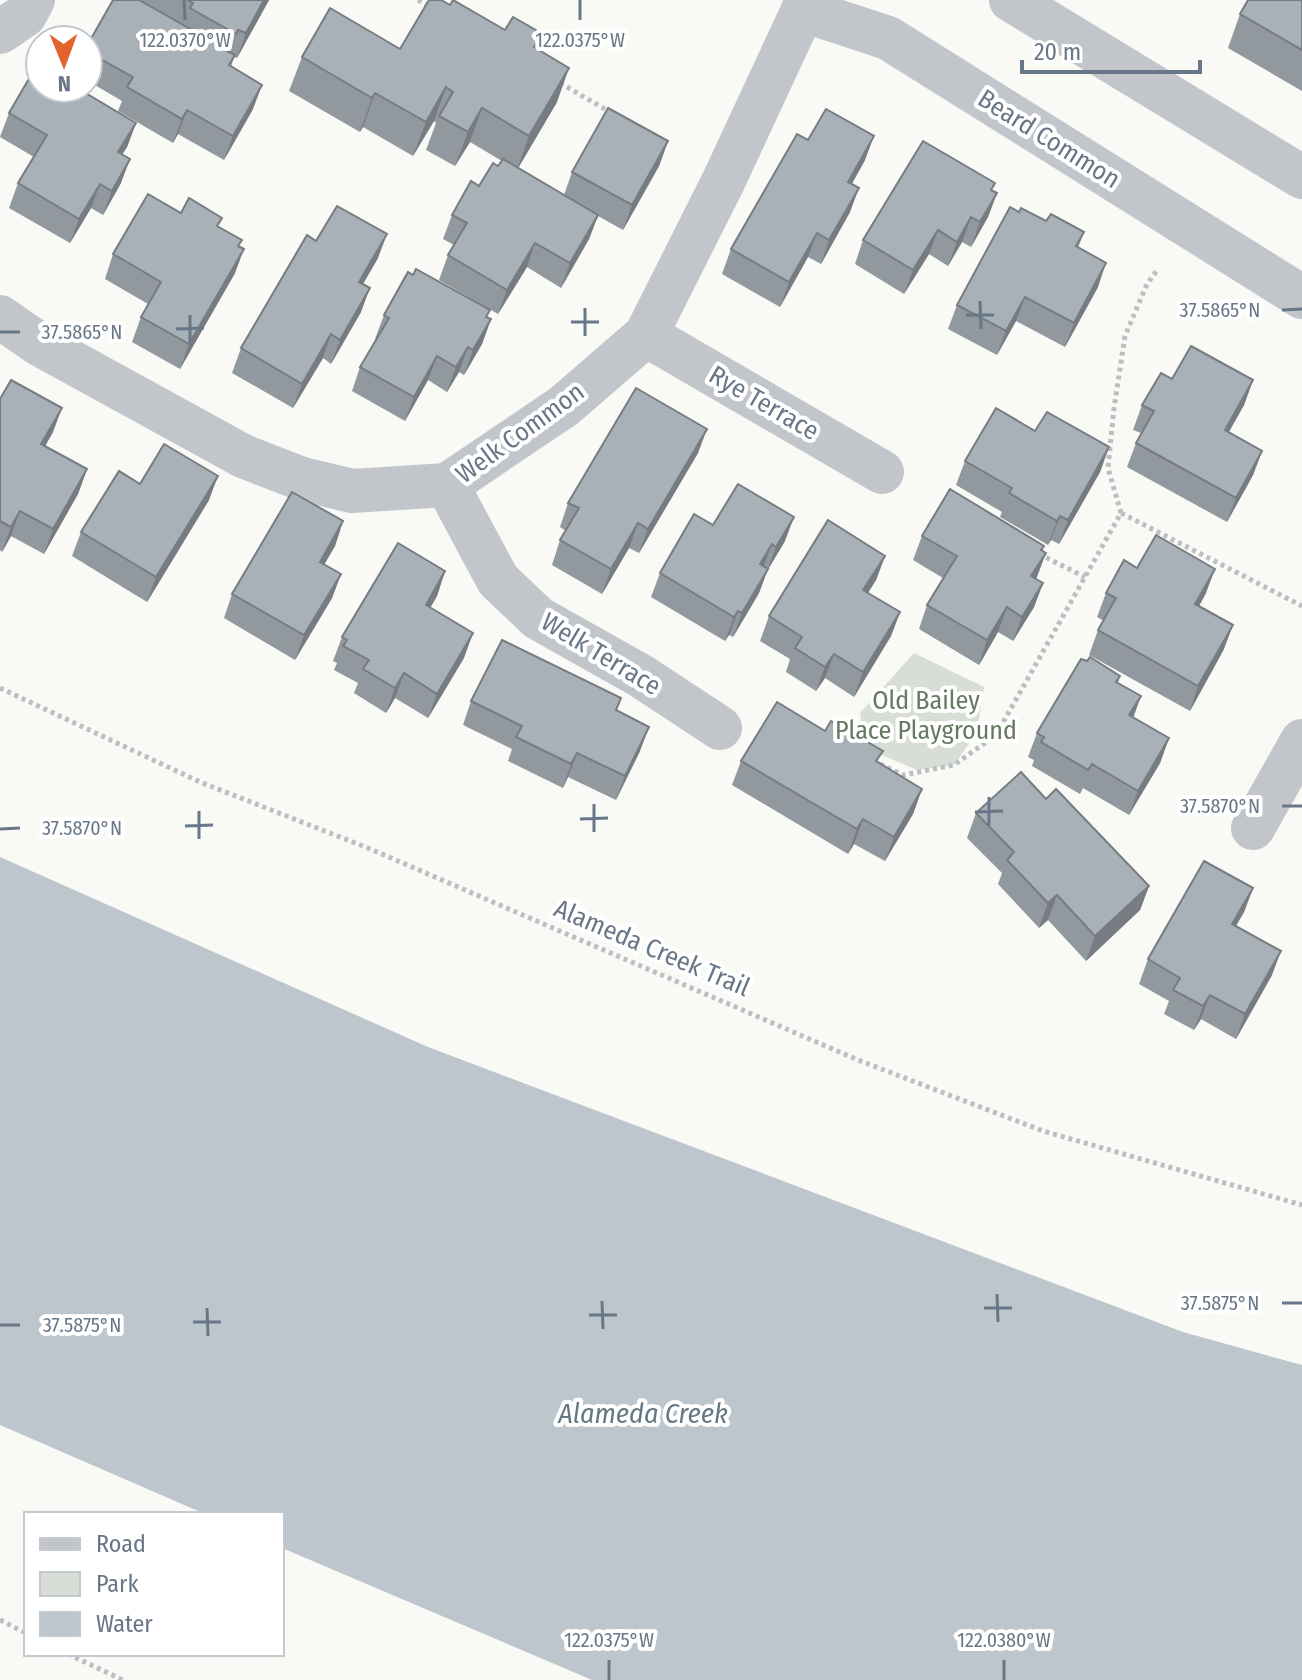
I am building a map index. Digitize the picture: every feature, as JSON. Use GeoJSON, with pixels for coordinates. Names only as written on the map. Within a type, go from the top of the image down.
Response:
{"type":"FeatureCollection","features":[{"type":"Feature","properties":{"kind":"street"},"geometry":{"type":"LineString","coordinates":[[0,32],[25,15],[33,0]]}},
{"type":"Feature","properties":{"kind":"street"},"geometry":{"type":"LineString","coordinates":[[1011,0],[1302,177]]}},
{"type":"Feature","properties":{"kind":"street","name":"Beard Common"},"geometry":{"type":"LineString","coordinates":[[807,3],[888,38],[1302,297]]}},
{"type":"Feature","properties":{"kind":"street","name":"Welk Common"},"geometry":{"type":"LineString","coordinates":[[0,317],[39,344],[243,456],[302,479],[352,491],[447,485],[564,406],[646,335],[724,180],[807,3]]}},
{"type":"Feature","properties":{"kind":"street","name":"Rye Terrace"},"geometry":{"type":"LineString","coordinates":[[646,335],[882,472]]}},
{"type":"Feature","properties":{"kind":"street","name":"Welk Terrace"},"geometry":{"type":"LineString","coordinates":[[447,485],[498,580],[538,618],[641,676],[720,728]]}},
{"type":"Feature","properties":{"kind":"street"},"geometry":{"type":"LineString","coordinates":[[1253,828],[1302,741]]}},
{"type":"Feature","properties":{"kind":"path"},"geometry":{"type":"LineString","coordinates":[[418,0],[434,9]]}},
{"type":"Feature","properties":{"kind":"path"},"geometry":{"type":"LineString","coordinates":[[551,78],[616,116]]}},
{"type":"Feature","properties":{"kind":"path"},"geometry":{"type":"LineString","coordinates":[[878,763],[903,775],[954,765],[996,735],[1121,513],[1108,468],[1125,336],[1147,284],[1187,226]]}},
{"type":"Feature","properties":{"kind":"path"},"geometry":{"type":"LineString","coordinates":[[1121,513],[1302,606]]}},
{"type":"Feature","properties":{"kind":"path"},"geometry":{"type":"LineString","coordinates":[[1030,549],[1085,577]]}},
{"type":"Feature","properties":{"kind":"path","name":"Alameda Creek Trail"},"geometry":{"type":"LineString","coordinates":[[0,688],[200,782],[368,848],[858,1060],[1043,1131],[1302,1205]]}},
{"type":"Feature","properties":{"kind":"path"},"geometry":{"type":"LineString","coordinates":[[0,1620],[24,1632]]}},
{"type":"Feature","properties":{"kind":"path"},"geometry":{"type":"LineString","coordinates":[[72,1656],[123,1680]]}},
{"type":"Feature","properties":{"kind":"green space","name":"Old Bailey Place Playground"},"geometry":{"type":"Polygon","coordinates":[[[914,653],[984,687],[977,732],[954,765],[917,770],[865,748],[860,713],[914,653]]]}},
{"type":"Feature","properties":{"kind":"water","name":"Alameda Creek"},"geometry":{"type":"Polygon","coordinates":[[[0,857],[428,1047],[1183,1332],[1302,1365],[1302,1680],[592,1680],[284,1549],[284,1512],[200,1512],[0,1425],[0,857]]]}},
{"type":"Feature","properties":{"kind":"building"},"geometry":{"type":"Polygon","coordinates":[[[113,0],[139,0],[217,44],[220,40],[230,46],[227,51],[235,55],[229,65],[262,85],[233,136],[187,110],[182,119],[127,87],[133,77],[104,61],[104,24],[99,24],[113,0]]]}},
{"type":"Feature","properties":{"kind":"building"},"geometry":{"type":"Polygon","coordinates":[[[188,0],[264,0],[246,33],[238,30],[236,34],[190,8],[193,3],[188,0]]]}},
{"type":"Feature","properties":{"kind":"building"},"geometry":{"type":"Polygon","coordinates":[[[429,0],[441,0],[450,5],[453,0],[505,30],[513,17],[543,34],[534,47],[569,68],[529,136],[482,108],[468,132],[439,116],[453,92],[446,87],[426,122],[375,93],[372,98],[302,57],[330,8],[400,49],[429,0]]]}},
{"type":"Feature","properties":{"kind":"building"},"geometry":{"type":"Polygon","coordinates":[[[1248,0],[1302,0],[1302,50],[1240,14],[1248,0]]]}},
{"type":"Feature","properties":{"kind":"building"},"geometry":{"type":"Polygon","coordinates":[[[24,87],[24,104],[104,104],[136,123],[118,152],[130,159],[112,191],[100,184],[79,219],[18,183],[47,135],[9,113],[24,87]]]}},
{"type":"Feature","properties":{"kind":"building"},"geometry":{"type":"Polygon","coordinates":[[[608,108],[668,141],[632,205],[572,172],[608,108]]]}},
{"type":"Feature","properties":{"kind":"building"},"geometry":{"type":"Polygon","coordinates":[[[826,109],[874,136],[848,182],[859,188],[829,240],[817,233],[789,282],[731,249],[797,134],[808,140],[826,109]]]}},
{"type":"Feature","properties":{"kind":"building"},"geometry":{"type":"Polygon","coordinates":[[[923,141],[995,183],[991,190],[997,193],[980,222],[971,217],[957,242],[938,230],[913,270],[863,240],[923,141]]]}},
{"type":"Feature","properties":{"kind":"building"},"geometry":{"type":"Polygon","coordinates":[[[503,159],[598,215],[570,263],[535,243],[507,290],[448,255],[467,223],[452,215],[471,181],[479,186],[493,163],[498,166],[503,159]]]}},
{"type":"Feature","properties":{"kind":"building"},"geometry":{"type":"Polygon","coordinates":[[[148,194],[181,213],[189,198],[222,218],[217,226],[242,240],[238,246],[244,249],[189,344],[141,317],[161,282],[113,254],[148,194]]]}},
{"type":"Feature","properties":{"kind":"building"},"geometry":{"type":"Polygon","coordinates":[[[337,206],[387,234],[359,282],[370,288],[340,340],[331,334],[302,384],[241,348],[307,235],[316,241],[337,206]]]}},
{"type":"Feature","properties":{"kind":"building"},"geometry":{"type":"Polygon","coordinates":[[[1010,207],[1019,212],[1021,208],[1046,221],[1051,214],[1084,232],[1076,246],[1106,263],[1074,323],[1025,297],[1006,331],[957,305],[1010,207]]]}},
{"type":"Feature","properties":{"kind":"building"},"geometry":{"type":"Polygon","coordinates":[[[416,269],[490,310],[486,317],[491,319],[473,350],[468,347],[456,367],[437,356],[414,397],[360,367],[389,318],[384,315],[408,272],[413,275],[416,269]]]}},
{"type":"Feature","properties":{"kind":"building"},"geometry":{"type":"Polygon","coordinates":[[[1191,346],[1253,380],[1225,430],[1262,451],[1236,498],[1136,443],[1154,411],[1142,405],[1161,373],[1172,379],[1191,346]]]}},
{"type":"Feature","properties":{"kind":"building"},"geometry":{"type":"Polygon","coordinates":[[[11,380],[62,408],[41,444],[87,469],[53,529],[20,511],[11,527],[0,521],[0,399],[11,380]]]}},
{"type":"Feature","properties":{"kind":"building"},"geometry":{"type":"Polygon","coordinates":[[[636,388],[707,429],[648,529],[638,523],[611,569],[560,540],[579,508],[568,503],[636,388]]]}},
{"type":"Feature","properties":{"kind":"building"},"geometry":{"type":"Polygon","coordinates":[[[996,408],[1035,431],[1047,412],[1109,447],[1068,520],[1060,516],[1057,521],[1009,493],[1012,488],[965,461],[996,408]]]}},
{"type":"Feature","properties":{"kind":"building"},"geometry":{"type":"Polygon","coordinates":[[[164,444],[218,476],[156,577],[81,532],[119,471],[140,484],[164,444]]]}},
{"type":"Feature","properties":{"kind":"building"},"geometry":{"type":"Polygon","coordinates":[[[738,484],[794,517],[776,547],[772,544],[760,564],[768,569],[742,613],[738,611],[734,617],[660,573],[694,514],[713,525],[738,484]]]}},
{"type":"Feature","properties":{"kind":"building"},"geometry":{"type":"Polygon","coordinates":[[[950,489],[1044,546],[1041,550],[1046,553],[1031,576],[1043,583],[1022,617],[1007,607],[987,640],[927,605],[957,556],[922,536],[950,489]]]}},
{"type":"Feature","properties":{"kind":"building"},"geometry":{"type":"Polygon","coordinates":[[[292,492],[343,521],[320,562],[341,574],[304,635],[232,594],[292,492]]]}},
{"type":"Feature","properties":{"kind":"building"},"geometry":{"type":"Polygon","coordinates":[[[828,520],[885,556],[863,590],[900,612],[863,672],[834,654],[825,667],[795,648],[802,637],[769,616],[828,520]]]}},
{"type":"Feature","properties":{"kind":"building"},"geometry":{"type":"Polygon","coordinates":[[[1156,535],[1215,569],[1195,604],[1233,625],[1198,686],[1098,630],[1116,598],[1106,593],[1124,560],[1137,568],[1156,535]]]}},
{"type":"Feature","properties":{"kind":"building"},"geometry":{"type":"Polygon","coordinates":[[[398,543],[445,571],[426,605],[473,633],[437,694],[404,673],[395,688],[363,669],[369,660],[343,646],[347,640],[342,637],[398,543]]]}},
{"type":"Feature","properties":{"kind":"building"},"geometry":{"type":"Polygon","coordinates":[[[502,640],[621,698],[616,710],[649,727],[625,776],[577,753],[571,764],[516,737],[522,726],[471,701],[502,640]]]}},
{"type":"Feature","properties":{"kind":"building"},"geometry":{"type":"Polygon","coordinates":[[[1090,657],[1120,676],[1116,682],[1141,696],[1129,715],[1169,738],[1138,791],[1092,764],[1088,770],[1041,742],[1044,737],[1037,733],[1081,659],[1087,661],[1090,657]]]}},
{"type":"Feature","properties":{"kind":"building"},"geometry":{"type":"Polygon","coordinates":[[[777,702],[825,731],[831,721],[883,751],[876,761],[922,789],[894,837],[863,819],[857,829],[741,761],[777,702]]]}},
{"type":"Feature","properties":{"kind":"building"},"geometry":{"type":"Polygon","coordinates":[[[1021,772],[1046,799],[1056,789],[1149,886],[1095,936],[1057,895],[1048,903],[1007,860],[1014,852],[976,813],[1021,772]]]}},
{"type":"Feature","properties":{"kind":"building"},"geometry":{"type":"Polygon","coordinates":[[[1204,861],[1253,888],[1232,924],[1281,951],[1245,1014],[1210,995],[1203,1006],[1173,990],[1180,978],[1148,959],[1204,861]]]}}]}
